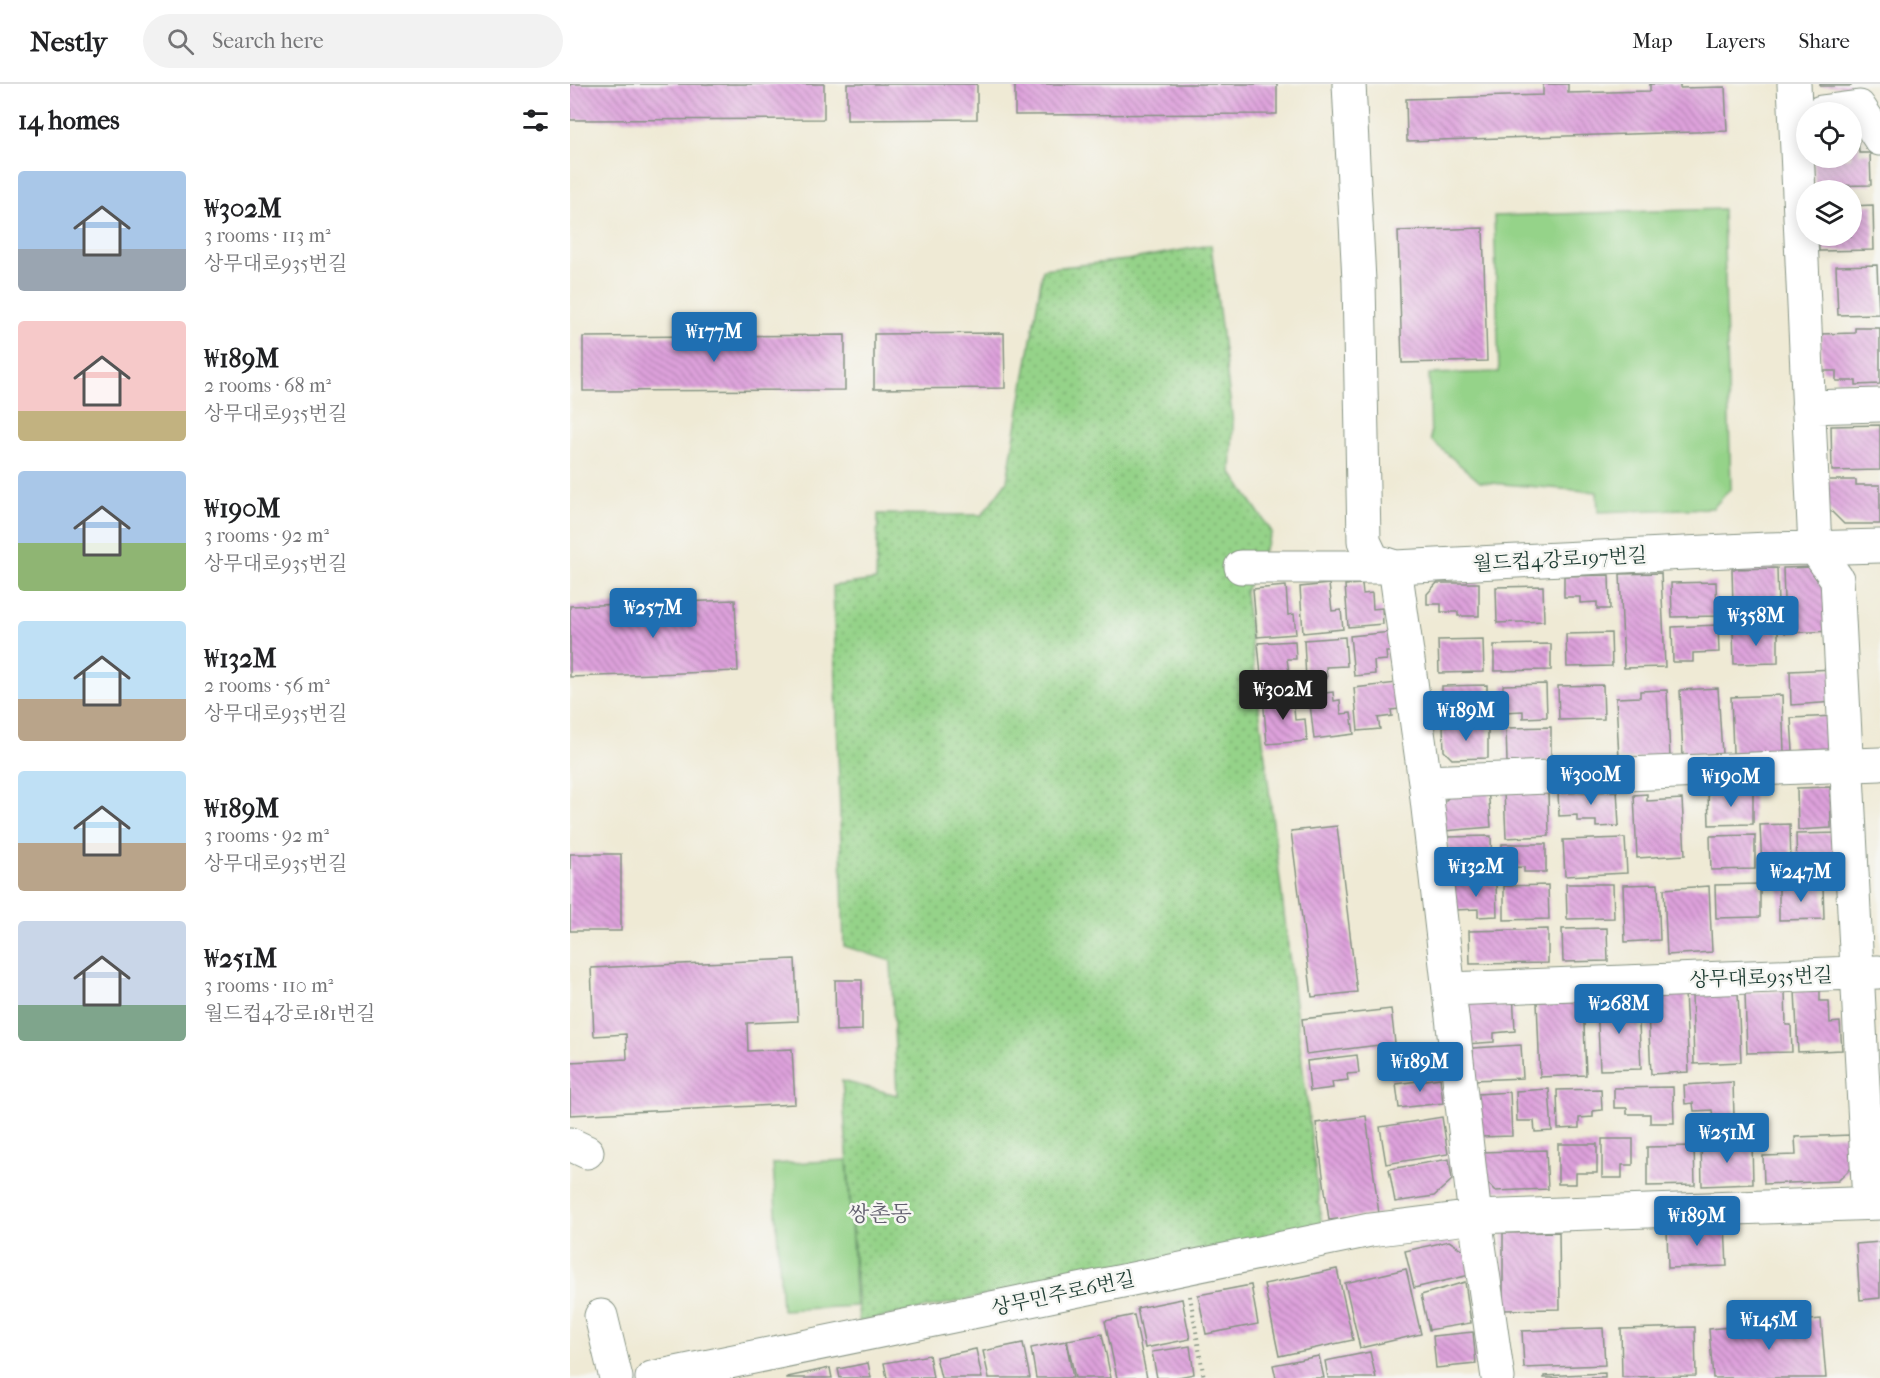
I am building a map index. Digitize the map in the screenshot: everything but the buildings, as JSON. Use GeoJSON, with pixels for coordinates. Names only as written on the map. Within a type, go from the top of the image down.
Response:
{"type":"FeatureCollection","features":[{"type":"Feature","properties":{"kind":"street"},"geometry":{"type":"LineString","coordinates":[[1349,84],[1359,281],[1364,541],[1373,560],[1395,567],[1425,782],[1475,1217],[1498,1378]]}},
{"type":"Feature","properties":{"kind":"street"},"geometry":{"type":"LineString","coordinates":[[1794,84],[1802,102]]}},
{"type":"Feature","properties":{"kind":"street"},"geometry":{"type":"LineString","coordinates":[[1862,111],[1880,138]]}},
{"type":"Feature","properties":{"kind":"street"},"geometry":{"type":"LineString","coordinates":[[1807,168],[1808,407],[1815,548],[1837,579],[1848,765],[1869,972],[1875,1203]]}},
{"type":"Feature","properties":{"kind":"street"},"geometry":{"type":"LineString","coordinates":[[1808,407],[1880,405]]}},
{"type":"Feature","properties":{"kind":"street","name":"월드컵4강로197번길"},"geometry":{"type":"LineString","coordinates":[[1241,567],[1395,567],[1756,549],[1880,546]]}},
{"type":"Feature","properties":{"kind":"street"},"geometry":{"type":"LineString","coordinates":[[1425,782],[1880,764]]}},
{"type":"Feature","properties":{"kind":"street","name":"상무대로935번길"},"geometry":{"type":"LineString","coordinates":[[1449,989],[1869,972]]}},
{"type":"Feature","properties":{"kind":"street","name":"상무민주로6번길"},"geometry":{"type":"LineString","coordinates":[[652,1378],[1370,1230],[1475,1217],[1875,1203]]}},
{"type":"Feature","properties":{"kind":"street"},"geometry":{"type":"LineString","coordinates":[[602,1316],[616,1378]]}},
{"type":"Feature","properties":{"kind":"path"},"geometry":{"type":"LineString","coordinates":[[1185,1268],[1204,1378]]}},
{"type":"Feature","properties":{"kind":"green space"},"geometry":{"type":"Polygon","coordinates":[[[1723,209],[1731,488],[1713,508],[1598,512],[1597,492],[1480,482],[1431,440],[1429,374],[1499,372],[1494,216],[1723,209]]]}},
{"type":"Feature","properties":{"kind":"green space"},"geometry":{"type":"Polygon","coordinates":[[[1211,245],[1233,424],[1231,472],[1272,532],[1245,592],[1322,1226],[859,1322],[842,1081],[897,1095],[891,961],[844,946],[833,586],[876,580],[878,514],[982,515],[1007,481],[1043,269],[1127,260],[1211,245]]]}},
{"type":"Feature","properties":{"kind":"green space"},"geometry":{"type":"Polygon","coordinates":[[[847,1160],[856,1306],[782,1310],[773,1164],[847,1160]]]}},
{"type":"Feature","properties":{"kind":"district","name":"쌍촌동"},"geometry":{"type":"Point","coordinates":[880,1213]}}]}
